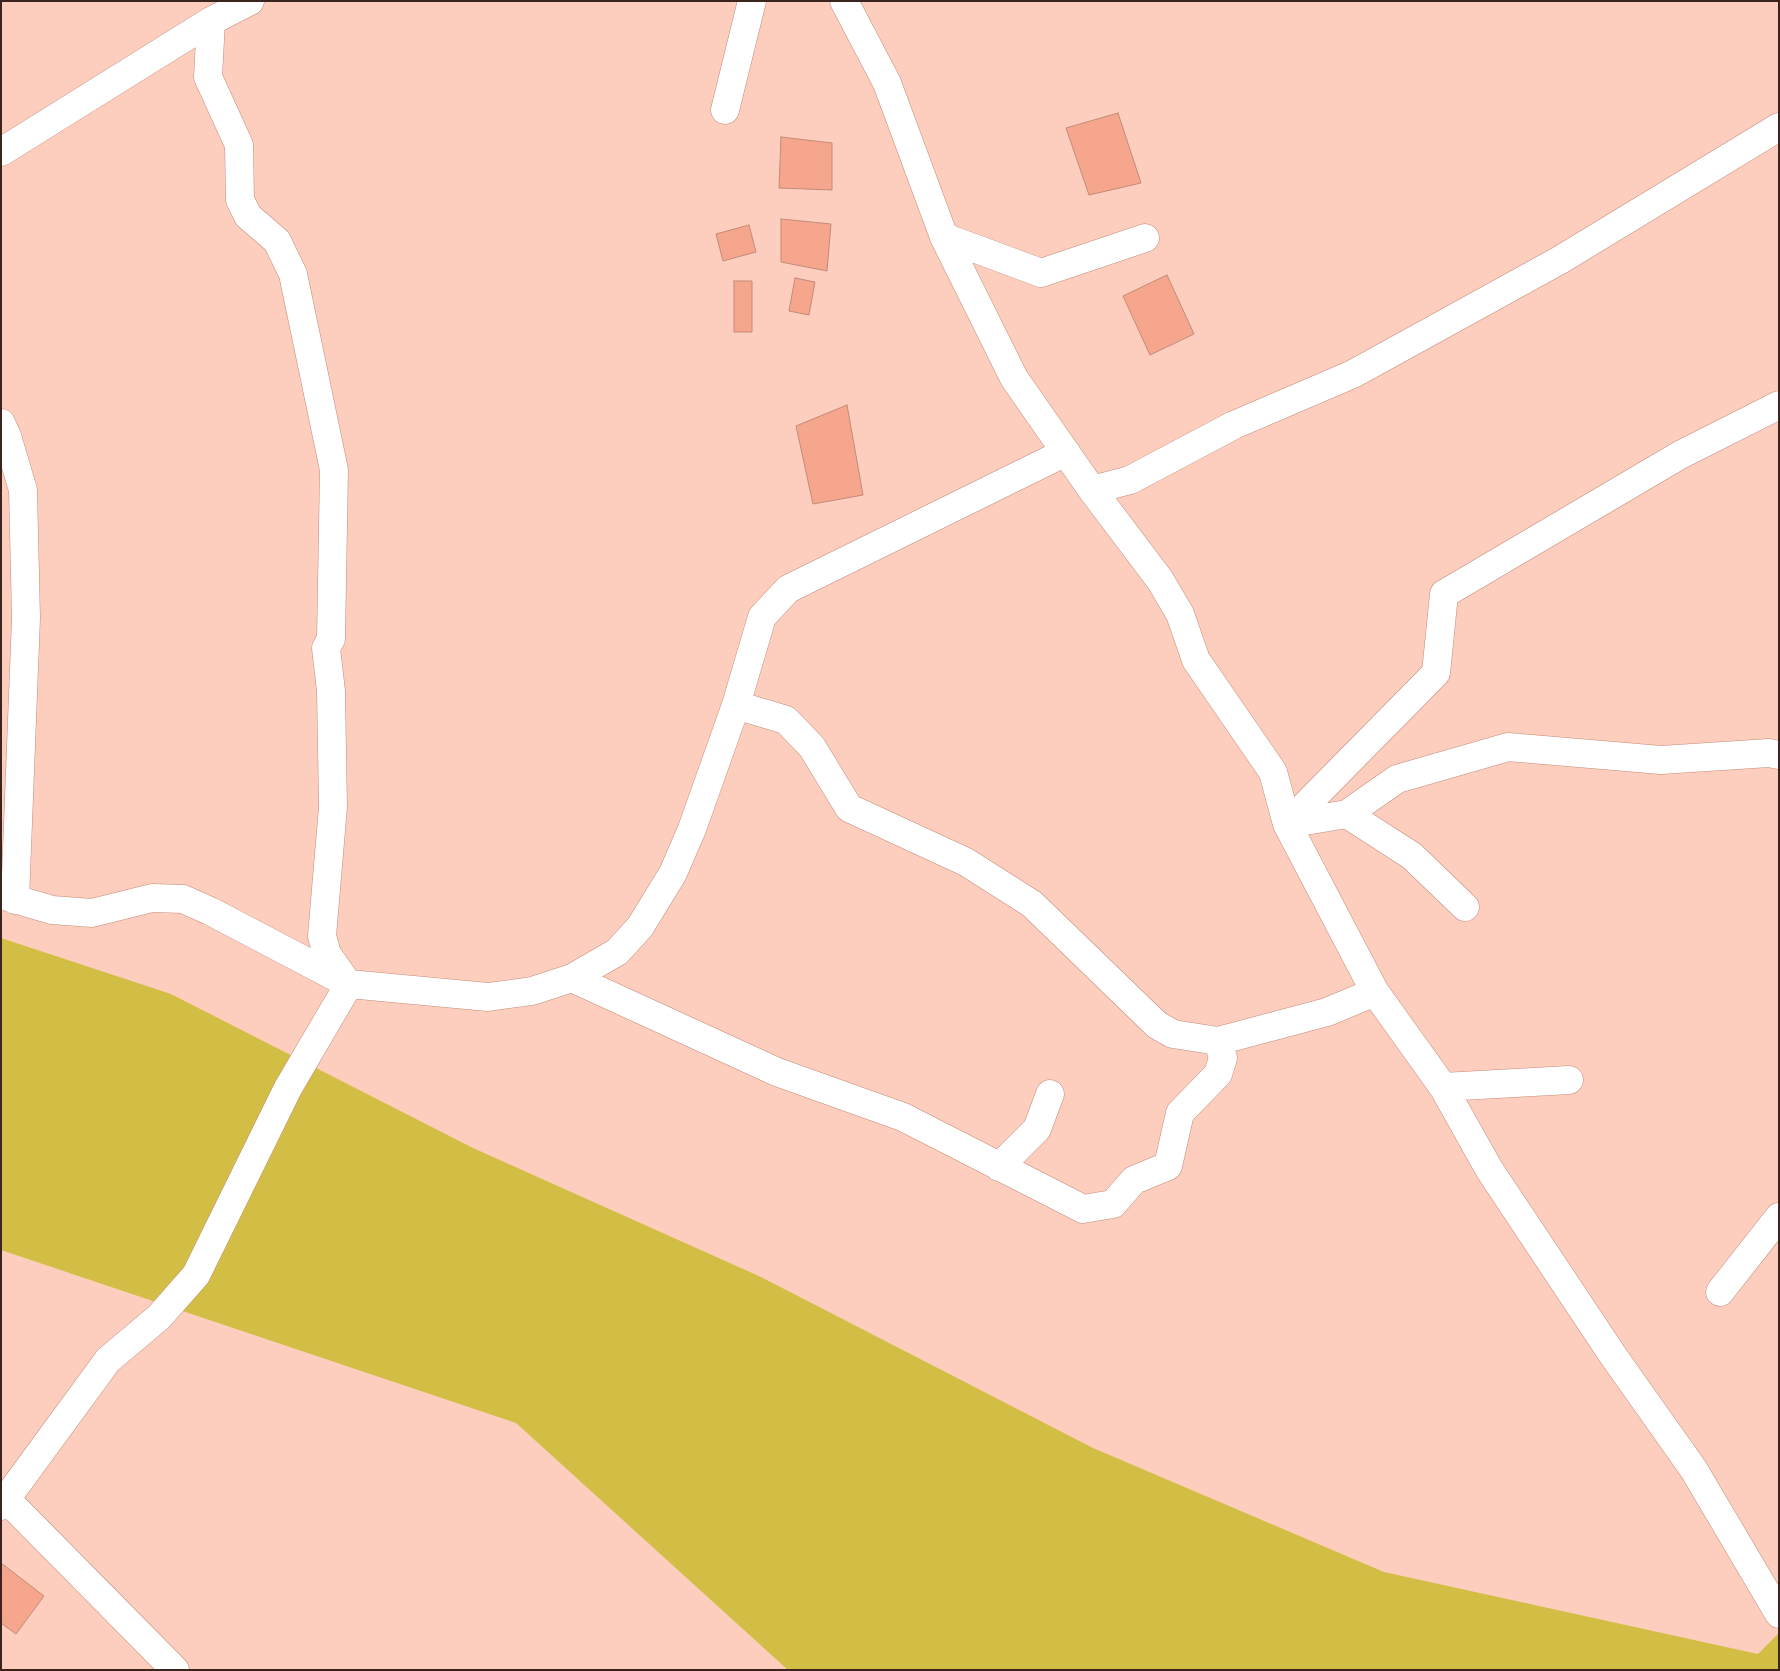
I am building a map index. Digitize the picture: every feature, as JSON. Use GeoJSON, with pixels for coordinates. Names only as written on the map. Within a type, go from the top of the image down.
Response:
{"type":"FeatureCollection","features":[{"type":"Feature","properties":{"kind":"street"},"geometry":{"type":"LineString","coordinates":[[1,152],[212,21],[250,1]]}},
{"type":"Feature","properties":{"kind":"street"},"geometry":{"type":"LineString","coordinates":[[725,110],[752,1]]}},
{"type":"Feature","properties":{"kind":"street"},"geometry":{"type":"LineString","coordinates":[[844,1],[886,82],[944,237],[1014,378],[1092,490],[1160,580],[1180,614],[1196,660],[1273,772],[1287,824],[1375,992],[1443,1087],[1489,1169],[1612,1354],[1694,1470],[1779,1614]]}},
{"type":"Feature","properties":{"kind":"street"},"geometry":{"type":"LineString","coordinates":[[212,21],[208,77],[238,145],[240,200],[248,216],[277,241],[293,274],[334,470],[331,639],[326,648],[331,691],[333,806],[322,936],[327,954],[348,984]]}},
{"type":"Feature","properties":{"kind":"street"},"geometry":{"type":"LineString","coordinates":[[1092,490],[1130,480],[1234,425],[1353,374],[1560,260],[1779,127]]}},
{"type":"Feature","properties":{"kind":"street"},"geometry":{"type":"LineString","coordinates":[[944,237],[1041,273],[1145,238]]}},
{"type":"Feature","properties":{"kind":"street"},"geometry":{"type":"LineString","coordinates":[[1287,824],[1436,673],[1444,594],[1680,455],[1779,405]]}},
{"type":"Feature","properties":{"kind":"street"},"geometry":{"type":"LineString","coordinates":[[1,423],[24,490],[26,618],[8,898],[52,910],[92,913],[152,898],[183,899],[210,911],[348,984],[488,997],[532,991],[572,978],[617,952],[640,927],[673,873],[692,829],[736,705],[762,617],[788,590],[1066,452]]}},
{"type":"Feature","properties":{"kind":"street"},"geometry":{"type":"LineString","coordinates":[[736,705],[786,720],[812,747],[849,808],[966,862],[1032,904],[1157,1025],[1174,1034],[1218,1041],[1327,1012],[1375,992]]}},
{"type":"Feature","properties":{"kind":"street"},"geometry":{"type":"LineString","coordinates":[[1287,824],[1346,814],[1397,779],[1508,747],[1661,760],[1769,752],[1779,755]]}},
{"type":"Feature","properties":{"kind":"street"},"geometry":{"type":"LineString","coordinates":[[1346,814],[1412,856],[1465,907]]}},
{"type":"Feature","properties":{"kind":"street"},"geometry":{"type":"LineString","coordinates":[[572,978],[777,1072],[902,1117],[1083,1209],[1113,1204],[1134,1180],[1168,1166],[1180,1113],[1218,1074],[1223,1058],[1218,1041]]}},
{"type":"Feature","properties":{"kind":"street"},"geometry":{"type":"LineString","coordinates":[[175,1670],[4,1503],[108,1360],[160,1317],[196,1275],[288,1088],[348,984]]}},
{"type":"Feature","properties":{"kind":"street"},"geometry":{"type":"LineString","coordinates":[[1443,1087],[1569,1080]]}},
{"type":"Feature","properties":{"kind":"street"},"geometry":{"type":"LineString","coordinates":[[999,1167],[1038,1129],[1050,1094]]}},
{"type":"Feature","properties":{"kind":"street"},"geometry":{"type":"LineString","coordinates":[[1720,1292],[1779,1217]]}},
{"type":"Feature","properties":{"kind":"shaded area"},"geometry":{"type":"Polygon","coordinates":[[[1,938],[171,994],[473,1148],[761,1277],[1093,1448],[1384,1572],[1758,1654],[1779,1633],[1779,1670],[788,1670],[516,1423],[1,1250],[1,938]]]}},
{"type":"Feature","properties":{"kind":"building"},"geometry":{"type":"Polygon","coordinates":[[[1118,113],[1141,183],[1089,195],[1066,128],[1118,113]]]}},
{"type":"Feature","properties":{"kind":"building"},"geometry":{"type":"Polygon","coordinates":[[[781,137],[832,143],[832,190],[779,188],[781,137]]]}},
{"type":"Feature","properties":{"kind":"building"},"geometry":{"type":"Polygon","coordinates":[[[781,219],[831,224],[827,271],[781,262],[781,219]]]}},
{"type":"Feature","properties":{"kind":"building"},"geometry":{"type":"Polygon","coordinates":[[[749,225],[756,252],[723,261],[716,234],[749,225]]]}},
{"type":"Feature","properties":{"kind":"building"},"geometry":{"type":"Polygon","coordinates":[[[1167,275],[1194,334],[1150,355],[1123,296],[1167,275]]]}},
{"type":"Feature","properties":{"kind":"building"},"geometry":{"type":"Polygon","coordinates":[[[795,278],[815,282],[809,315],[789,311],[795,278]]]}},
{"type":"Feature","properties":{"kind":"building"},"geometry":{"type":"Polygon","coordinates":[[[734,281],[752,281],[752,332],[734,332],[734,281]]]}},
{"type":"Feature","properties":{"kind":"building"},"geometry":{"type":"Polygon","coordinates":[[[847,405],[863,495],[813,504],[796,426],[847,405]]]}},
{"type":"Feature","properties":{"kind":"building"},"geometry":{"type":"Polygon","coordinates":[[[1,1563],[44,1596],[16,1634],[1,1623],[1,1563]]]}}]}
